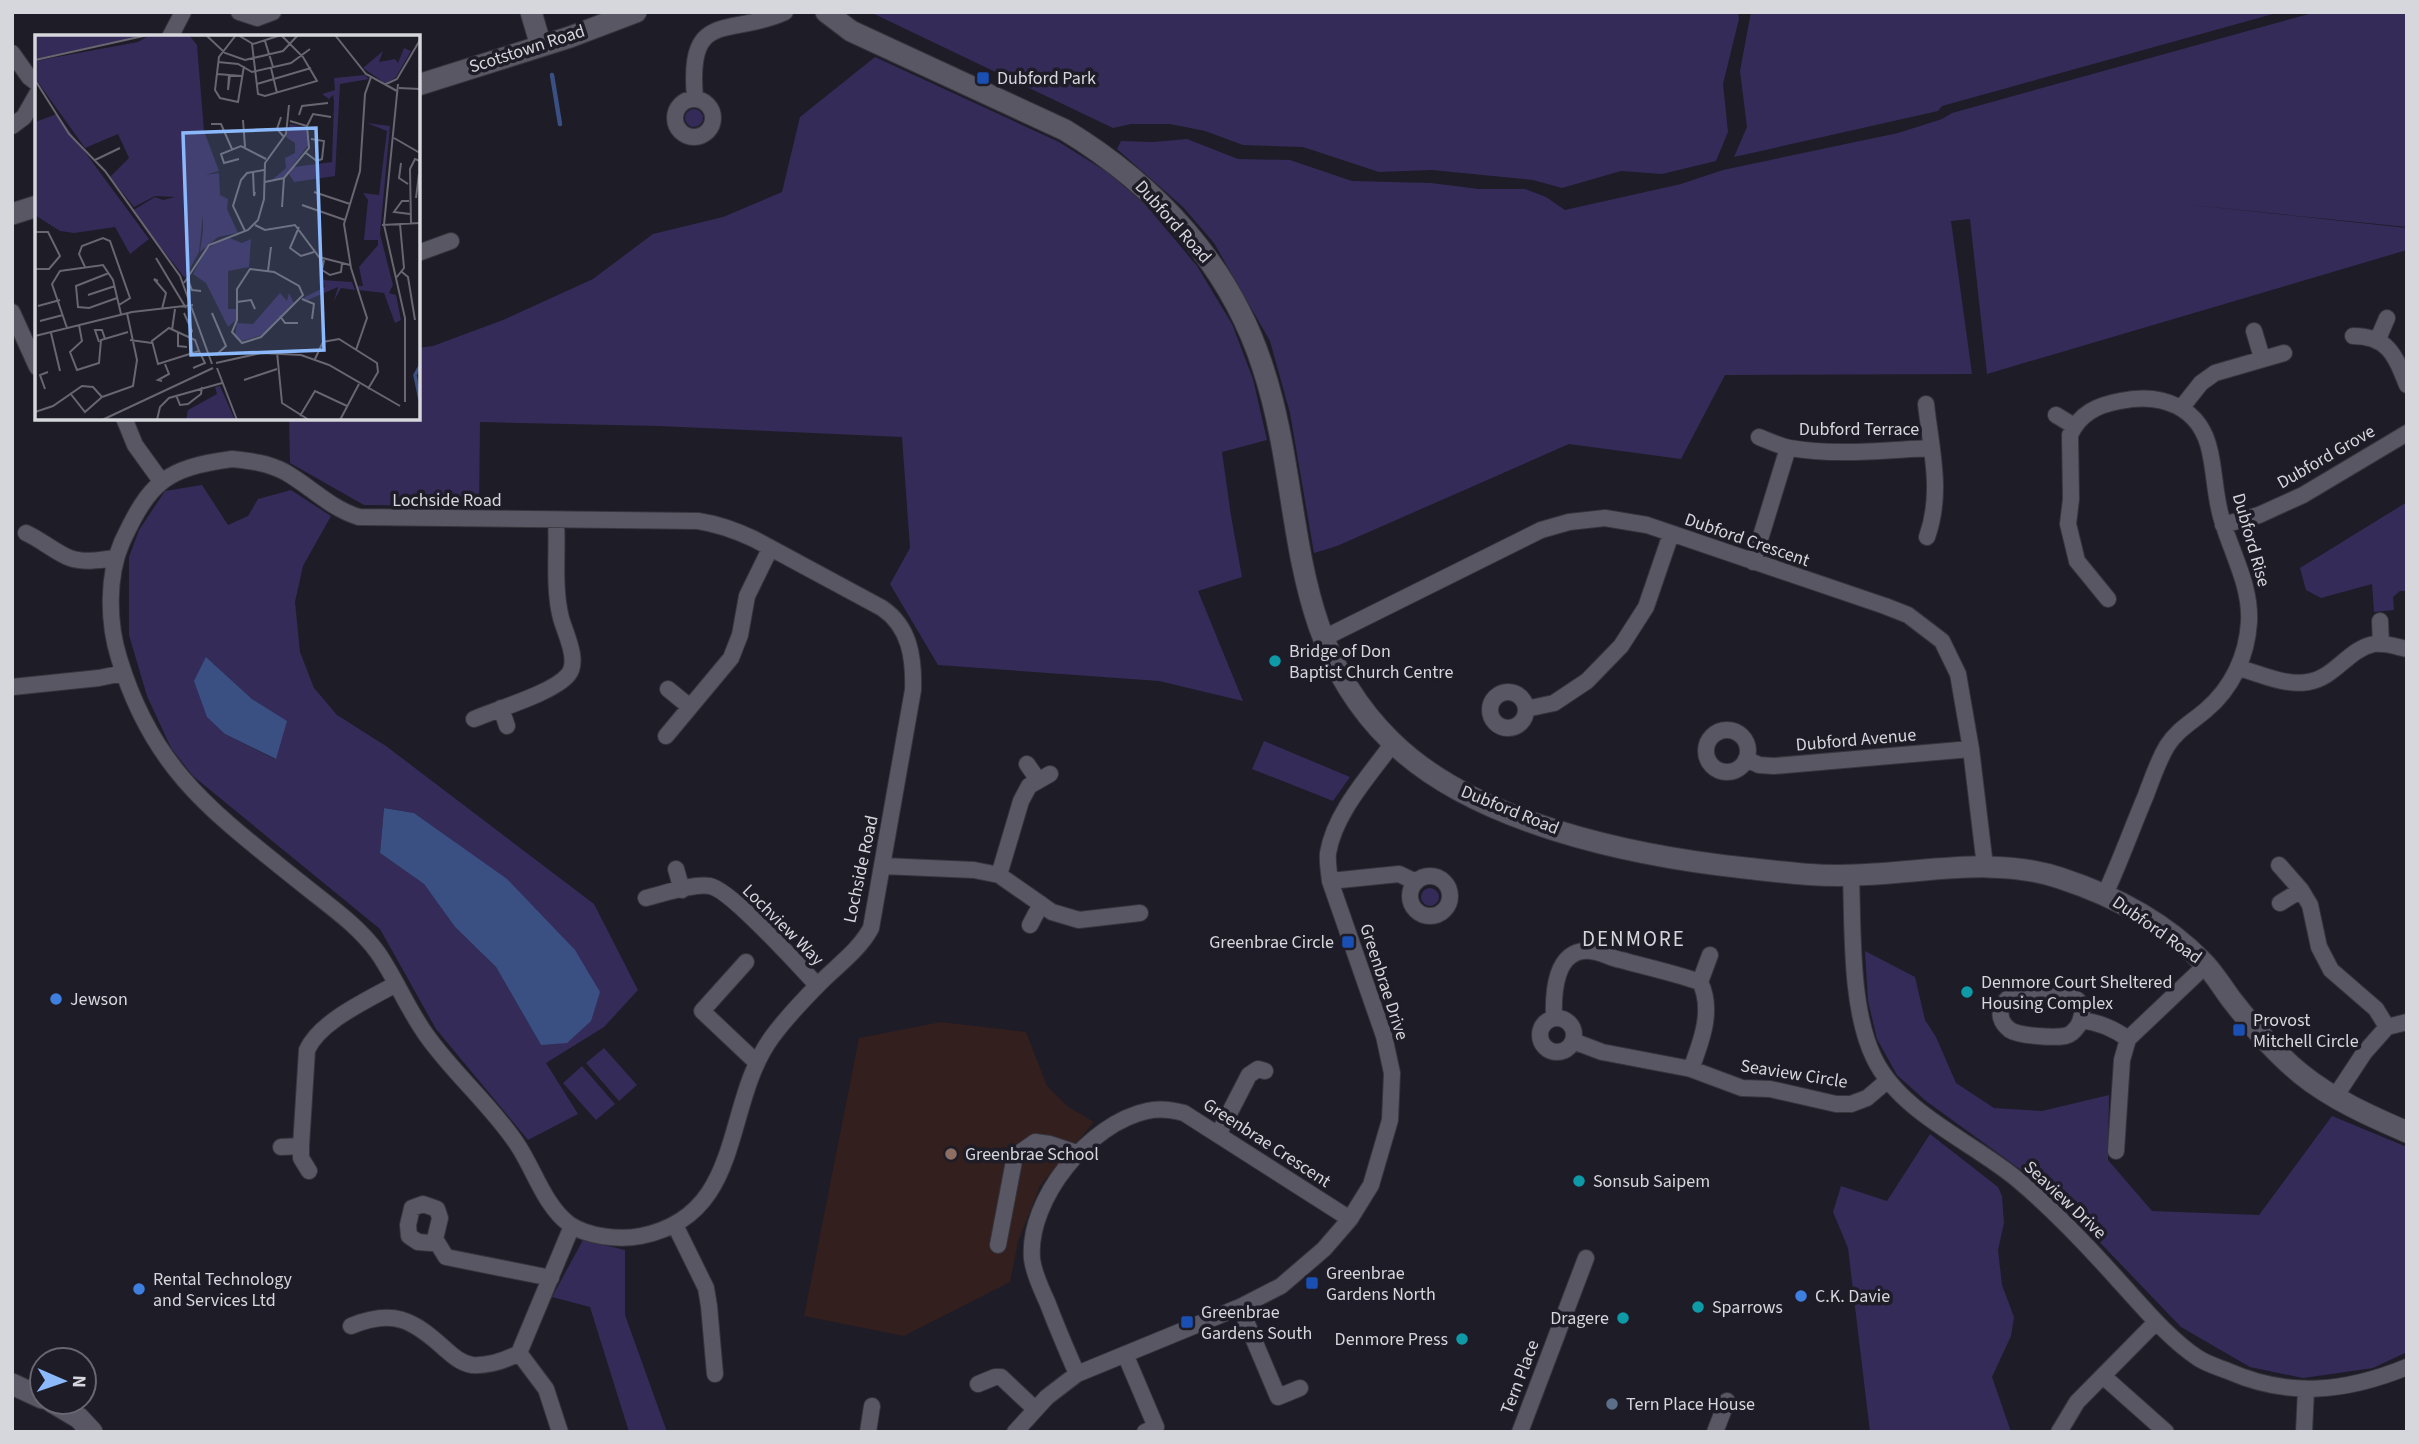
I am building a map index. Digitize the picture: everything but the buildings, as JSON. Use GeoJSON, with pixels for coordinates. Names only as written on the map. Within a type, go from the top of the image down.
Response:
{"type":"FeatureCollection","features":[{"type":"Feature","properties":{"kind":"street"},"geometry":{"type":"LineString","coordinates":[[171,35],[183,12]]}},
{"type":"Feature","properties":{"kind":"street"},"geometry":{"type":"LineString","coordinates":[[239,12],[257,18],[273,12]]}},
{"type":"Feature","properties":{"kind":"street"},"geometry":{"type":"LineString","coordinates":[[531,12],[541,46]]}},
{"type":"Feature","properties":{"kind":"street","name":"Scotstown Road"},"geometry":{"type":"LineString","coordinates":[[420,84],[570,37],[636,12]]}},
{"type":"Feature","properties":{"kind":"street"},"geometry":{"type":"LineString","coordinates":[[695,98],[693,72],[697,50],[706,37],[719,28],[785,12]]}},
{"type":"Feature","properties":{"kind":"street","name":"Dubford Road"},"geometry":{"type":"LineString","coordinates":[[826,12],[850,31],[1065,130],[1097,150],[1151,192],[1194,240],[1233,300],[1263,366],[1310,601],[1338,669],[1359,701],[1393,743],[1443,782],[1509,814],[1666,859],[1780,872],[1851,876],[1985,866],[2021,868],[2055,876],[2105,894],[2162,929],[2206,965],[2250,1024],[2301,1074],[2335,1097],[2407,1132]]}},
{"type":"Feature","properties":{"kind":"street"},"geometry":{"type":"LineString","coordinates":[[12,53],[35,82]]}},
{"type":"Feature","properties":{"kind":"street"},"geometry":{"type":"LineString","coordinates":[[12,126],[24,117],[35,98]]}},
{"type":"Feature","properties":{"kind":"street"},"geometry":{"type":"LineString","coordinates":[[12,214],[35,207]]}},
{"type":"Feature","properties":{"kind":"street"},"geometry":{"type":"LineString","coordinates":[[420,252],[451,242]]}},
{"type":"Feature","properties":{"kind":"street"},"geometry":{"type":"LineString","coordinates":[[12,312],[35,363]]}},
{"type":"Feature","properties":{"kind":"street"},"geometry":{"type":"LineString","coordinates":[[2378,339],[2387,318]]}},
{"type":"Feature","properties":{"kind":"street"},"geometry":{"type":"LineString","coordinates":[[2254,331],[2262,358]]}},
{"type":"Feature","properties":{"kind":"street"},"geometry":{"type":"LineString","coordinates":[[2353,336],[2378,339],[2391,351],[2407,384]]}},
{"type":"Feature","properties":{"kind":"street"},"geometry":{"type":"LineString","coordinates":[[2108,599],[2077,561],[2068,524],[2071,499],[2070,435],[2074,426],[2096,407],[2120,401],[2152,399],[2182,407],[2201,383],[2216,373],[2284,353]]}},
{"type":"Feature","properties":{"kind":"street","name":"Dubford Terrace"},"geometry":{"type":"LineString","coordinates":[[1926,404],[1941,520],[1927,537]]}},
{"type":"Feature","properties":{"kind":"street","name":"Dubford Rise"},"geometry":{"type":"LineString","coordinates":[[2105,894],[2167,746],[2179,731],[2208,709],[2239,668],[2249,624],[2245,583],[2218,506],[2210,448],[2202,430],[2182,407]]}},
{"type":"Feature","properties":{"kind":"street"},"geometry":{"type":"LineString","coordinates":[[2056,415],[2074,426]]}},
{"type":"Feature","properties":{"kind":"street"},"geometry":{"type":"LineString","coordinates":[[125,420],[135,445],[161,481]]}},
{"type":"Feature","properties":{"kind":"street","name":"Dubford Grove"},"geometry":{"type":"LineString","coordinates":[[2223,525],[2259,515],[2303,495],[2407,433]]}},
{"type":"Feature","properties":{"kind":"street","name":"Dubford Terrace"},"geometry":{"type":"LineString","coordinates":[[1759,437],[1788,448],[1857,452],[1931,448]]}},
{"type":"Feature","properties":{"kind":"street","name":"Dubford Terrace"},"geometry":{"type":"LineString","coordinates":[[1753,562],[1788,448]]}},
{"type":"Feature","properties":{"kind":"street","name":"Lochside Road"},"geometry":{"type":"LineString","coordinates":[[232,459],[250,461],[284,472],[333,505],[359,517],[556,520],[698,521],[733,529],[894,616],[913,659],[914,690],[871,928],[865,939],[817,985],[771,1038],[756,1062],[725,1162],[715,1185],[691,1213],[675,1225],[658,1232],[621,1237],[595,1234],[572,1226],[560,1216],[517,1144],[425,1034],[379,955],[359,930],[217,816],[172,768],[146,727],[123,673],[112,620],[115,558],[145,498],[161,481],[190,467],[211,462],[232,459]]}},
{"type":"Feature","properties":{"kind":"street","name":"Dubford Crescent"},"geometry":{"type":"LineString","coordinates":[[1324,638],[1541,530],[1569,522],[1605,518],[1647,525],[1885,606],[1908,615],[1925,626],[1941,641],[1958,674],[1971,749],[1985,866]]}},
{"type":"Feature","properties":{"kind":"street"},"geometry":{"type":"LineString","coordinates":[[474,719],[554,686],[568,675],[572,668],[557,600],[556,520]]}},
{"type":"Feature","properties":{"kind":"street"},"geometry":{"type":"LineString","coordinates":[[26,533],[70,558],[92,561],[115,558]]}},
{"type":"Feature","properties":{"kind":"street"},"geometry":{"type":"LineString","coordinates":[[1526,709],[1554,703],[1576,689],[1621,646],[1646,607],[1671,534]]}},
{"type":"Feature","properties":{"kind":"street"},"geometry":{"type":"LineString","coordinates":[[666,736],[731,658],[737,646],[747,596],[770,549]]}},
{"type":"Feature","properties":{"kind":"street"},"geometry":{"type":"LineString","coordinates":[[2380,621],[2381,644]]}},
{"type":"Feature","properties":{"kind":"street"},"geometry":{"type":"LineString","coordinates":[[2239,668],[2290,683],[2306,682],[2325,676],[2347,656],[2373,644],[2407,649]]}},
{"type":"Feature","properties":{"kind":"street"},"geometry":{"type":"LineString","coordinates":[[12,687],[123,673]]}},
{"type":"Feature","properties":{"kind":"street"},"geometry":{"type":"LineString","coordinates":[[668,689],[690,707]]}},
{"type":"Feature","properties":{"kind":"street"},"geometry":{"type":"LineString","coordinates":[[500,708],[507,726]]}},
{"type":"Feature","properties":{"kind":"street","name":"Greenbrae Drive"},"geometry":{"type":"LineString","coordinates":[[1015,1432],[1035,1409],[1077,1374],[1240,1307],[1281,1286],[1324,1249],[1350,1219],[1371,1185],[1390,1120],[1392,1073],[1384,1036],[1330,881],[1328,854],[1343,815],[1356,792],[1393,743]]}},
{"type":"Feature","properties":{"kind":"street","name":"Dubford Avenue"},"geometry":{"type":"LineString","coordinates":[[1746,759],[1759,765],[1774,766],[1971,749]]}},
{"type":"Feature","properties":{"kind":"street"},"geometry":{"type":"LineString","coordinates":[[999,874],[1021,802],[1029,786],[1044,777],[1027,764]]}},
{"type":"Feature","properties":{"kind":"street"},"geometry":{"type":"LineString","coordinates":[[2279,865],[2310,905],[2319,947],[2331,970],[2376,1009],[2388,1027]]}},
{"type":"Feature","properties":{"kind":"street"},"geometry":{"type":"LineString","coordinates":[[883,866],[974,870],[999,874],[1052,912],[1079,920],[1140,913]]}},
{"type":"Feature","properties":{"kind":"street"},"geometry":{"type":"LineString","coordinates":[[677,869],[682,890]]}},
{"type":"Feature","properties":{"kind":"street"},"geometry":{"type":"LineString","coordinates":[[1330,881],[1399,874],[1416,881]]}},
{"type":"Feature","properties":{"kind":"street","name":"Seaview Drive"},"geometry":{"type":"LineString","coordinates":[[1851,876],[1860,1018],[1873,1058],[1887,1082],[1916,1108],[2004,1169],[2050,1208],[2156,1322],[2199,1359],[2244,1378],[2306,1390],[2361,1383],[2407,1367]]}},
{"type":"Feature","properties":{"kind":"street","name":"Lochview Way"},"geometry":{"type":"LineString","coordinates":[[646,898],[709,886],[726,895],[817,985]]}},
{"type":"Feature","properties":{"kind":"street"},"geometry":{"type":"LineString","coordinates":[[2280,903],[2301,890]]}},
{"type":"Feature","properties":{"kind":"street"},"geometry":{"type":"LineString","coordinates":[[1030,925],[1041,904]]}},
{"type":"Feature","properties":{"kind":"street","name":"Seaview Circle"},"geometry":{"type":"LineString","coordinates":[[1700,982],[1635,962],[1619,960],[1605,953],[1586,951],[1572,954],[1563,962],[1558,976],[1553,998],[1554,1018],[1542,1027],[1540,1037],[1550,1050],[1559,1052],[1573,1041],[1602,1052],[1691,1069],[1742,1088],[1770,1090],[1836,1104],[1851,1104],[1867,1098],[1887,1082]]}},
{"type":"Feature","properties":{"kind":"street"},"geometry":{"type":"LineString","coordinates":[[1691,1069],[1702,1039],[1706,993],[1700,982],[1710,955]]}},
{"type":"Feature","properties":{"kind":"street"},"geometry":{"type":"LineString","coordinates":[[746,962],[702,1011],[756,1062]]}},
{"type":"Feature","properties":{"kind":"street"},"geometry":{"type":"LineString","coordinates":[[2116,1151],[2121,1071],[2128,1040],[2206,965]]}},
{"type":"Feature","properties":{"kind":"street"},"geometry":{"type":"LineString","coordinates":[[309,1171],[301,1158],[301,1146],[307,1050],[312,1038],[323,1027],[396,984]]}},
{"type":"Feature","properties":{"kind":"street"},"geometry":{"type":"LineString","coordinates":[[2014,992],[2066,992],[2080,1004],[2081,1020],[2074,1031],[2064,1036],[2022,1035],[2013,1032],[2006,1025],[2002,1011],[2006,1000],[2014,992]]}},
{"type":"Feature","properties":{"kind":"street"},"geometry":{"type":"LineString","coordinates":[[1554,1018],[1568,1022],[1573,1031],[1573,1041]]}},
{"type":"Feature","properties":{"kind":"street"},"geometry":{"type":"LineString","coordinates":[[2081,1020],[2101,1023],[2115,1029],[2128,1040]]}},
{"type":"Feature","properties":{"kind":"street"},"geometry":{"type":"LineString","coordinates":[[2335,1097],[2364,1053],[2388,1027],[2407,1022]]}},
{"type":"Feature","properties":{"kind":"street"},"geometry":{"type":"LineString","coordinates":[[1219,1133],[1248,1075],[1258,1069],[1265,1071]]}},
{"type":"Feature","properties":{"kind":"street","name":"Greenbrae Crescent"},"geometry":{"type":"LineString","coordinates":[[1077,1374],[1036,1276],[1032,1257],[1034,1233],[1053,1186],[1077,1153],[1109,1128],[1147,1111],[1174,1110],[1185,1113],[1350,1219]]}},
{"type":"Feature","properties":{"kind":"street"},"geometry":{"type":"LineString","coordinates":[[998,1245],[1011,1170],[1018,1154],[1035,1142],[1077,1153]]}},
{"type":"Feature","properties":{"kind":"street"},"geometry":{"type":"LineString","coordinates":[[281,1147],[301,1146]]}},
{"type":"Feature","properties":{"kind":"street"},"geometry":{"type":"LineString","coordinates":[[675,1225],[706,1288],[715,1374]]}},
{"type":"Feature","properties":{"kind":"street"},"geometry":{"type":"LineString","coordinates":[[351,1325],[372,1317],[402,1319],[417,1325],[457,1359],[471,1365],[498,1362],[519,1353],[572,1226]]}},
{"type":"Feature","properties":{"kind":"street"},"geometry":{"type":"LineString","coordinates":[[435,1239],[446,1257],[551,1278]]}},
{"type":"Feature","properties":{"kind":"street","name":"Tern Place"},"geometry":{"type":"LineString","coordinates":[[1520,1432],[1586,1258]]}},
{"type":"Feature","properties":{"kind":"street"},"geometry":{"type":"LineString","coordinates":[[1240,1307],[1278,1397],[1300,1388]]}},
{"type":"Feature","properties":{"kind":"street"},"geometry":{"type":"LineString","coordinates":[[2059,1432],[2077,1402],[2156,1322]]}},
{"type":"Feature","properties":{"kind":"street"},"geometry":{"type":"LineString","coordinates":[[519,1353],[546,1389],[560,1432]]}},
{"type":"Feature","properties":{"kind":"street"},"geometry":{"type":"LineString","coordinates":[[1125,1354],[1156,1427],[1145,1432]]}},
{"type":"Feature","properties":{"kind":"street"},"geometry":{"type":"LineString","coordinates":[[2104,1376],[2166,1432]]}},
{"type":"Feature","properties":{"kind":"street"},"geometry":{"type":"LineString","coordinates":[[978,1384],[1001,1377],[1035,1409]]}},
{"type":"Feature","properties":{"kind":"street"},"geometry":{"type":"LineString","coordinates":[[12,1384],[28,1391]]}},
{"type":"Feature","properties":{"kind":"street"},"geometry":{"type":"LineString","coordinates":[[2304,1432],[2306,1390]]}},
{"type":"Feature","properties":{"kind":"street"},"geometry":{"type":"LineString","coordinates":[[1715,1432],[1727,1401]]}},
{"type":"Feature","properties":{"kind":"street"},"geometry":{"type":"LineString","coordinates":[[868,1432],[872,1406]]}},
{"type":"Feature","properties":{"kind":"street"},"geometry":{"type":"LineString","coordinates":[[76,1416],[92,1432]]}},
{"type":"Feature","properties":{"kind":"shaded area"},"geometry":{"type":"Polygon","coordinates":[[[870,12],[1738,12],[1739,19],[1723,84],[1728,132],[1716,161],[1662,174],[1621,171],[1562,188],[1533,180],[1432,170],[1379,172],[1303,147],[1243,145],[1205,131],[1170,124],[1131,124],[1113,128],[870,12]]]}},
{"type":"Feature","properties":{"kind":"shaded area"},"geometry":{"type":"Polygon","coordinates":[[[1751,12],[2280,12],[1942,106],[1938,111],[1734,157],[1747,127],[1740,71],[1751,12]]]}},
{"type":"Feature","properties":{"kind":"shaded area"},"geometry":{"type":"Polygon","coordinates":[[[2316,12],[2407,12],[2407,227],[2182,204],[2407,228],[2407,250],[1987,374],[1970,219],[1951,221],[1972,374],[1725,375],[1681,459],[1569,444],[1337,546],[1314,553],[1290,413],[1270,341],[1214,243],[1183,207],[1117,149],[1121,141],[1187,139],[1238,159],[1290,160],[1352,181],[1431,183],[1479,189],[1525,189],[1546,197],[1565,210],[1681,184],[1723,170],[1898,133],[1942,119],[1952,113],[2316,12]]]}},
{"type":"Feature","properties":{"kind":"shaded area"},"geometry":{"type":"Polygon","coordinates":[[[875,57],[1059,142],[1107,172],[1145,204],[1197,266],[1232,324],[1253,379],[1267,440],[1222,452],[1242,577],[1198,591],[1243,701],[1159,681],[938,665],[890,584],[910,548],[902,437],[659,426],[480,422],[479,506],[364,505],[290,463],[289,420],[420,420],[420,348],[433,346],[503,320],[593,279],[653,234],[723,217],[782,192],[800,117],[875,57]]]}},
{"type":"Feature","properties":{"kind":"shaded area"},"geometry":{"type":"Polygon","coordinates":[[[694,109],[700,112],[703,118],[700,124],[694,127],[688,124],[685,118],[688,112],[694,109]]]}},
{"type":"Feature","properties":{"kind":"shaded area"},"geometry":{"type":"Polygon","coordinates":[[[202,485],[228,525],[248,516],[258,499],[291,490],[331,516],[303,566],[295,602],[300,652],[314,688],[337,715],[386,746],[594,904],[638,990],[604,1027],[546,1063],[578,1114],[528,1140],[436,1029],[380,929],[193,776],[171,748],[147,696],[129,635],[129,557],[139,530],[165,491],[202,485]],[[206,657],[225,734],[275,759],[286,721],[252,699],[206,657]],[[384,808],[380,853],[424,884],[455,927],[496,967],[541,1045],[456,843],[414,813],[384,808]]]}},
{"type":"Feature","properties":{"kind":"shaded area"},"geometry":{"type":"Polygon","coordinates":[[[2407,502],[2407,591],[2400,591],[2393,597],[2394,610],[2374,612],[2372,584],[2321,598],[2306,590],[2300,568],[2407,502]]]}},
{"type":"Feature","properties":{"kind":"shaded area"},"geometry":{"type":"Polygon","coordinates":[[[1264,741],[1350,777],[1333,801],[1252,769],[1264,741]]]}},
{"type":"Feature","properties":{"kind":"shaded area"},"geometry":{"type":"Polygon","coordinates":[[[1430,888],[1436,891],[1439,897],[1436,903],[1430,906],[1424,903],[1421,897],[1424,891],[1430,888]]]}},
{"type":"Feature","properties":{"kind":"shaded area"},"geometry":{"type":"Polygon","coordinates":[[[1865,951],[1915,977],[1925,1020],[1936,1037],[1956,1083],[1994,1108],[2042,1111],[2109,1095],[2108,1160],[2152,1211],[2259,1215],[2332,1116],[2407,1147],[2407,1352],[2373,1368],[2303,1378],[2250,1367],[2181,1327],[2062,1203],[2035,1180],[1926,1101],[1897,1075],[1877,1039],[1868,1001],[1865,951]]]}},
{"type":"Feature","properties":{"kind":"shaded area","name":"Greenbrae School"},"geometry":{"type":"Polygon","coordinates":[[[941,1022],[1026,1032],[1047,1086],[1067,1106],[1094,1122],[1040,1186],[1018,1242],[1010,1282],[904,1336],[804,1316],[859,1038],[941,1022]]]}},
{"type":"Feature","properties":{"kind":"shaded area"},"geometry":{"type":"Polygon","coordinates":[[[604,1048],[637,1085],[619,1101],[586,1063],[604,1048]]]}},
{"type":"Feature","properties":{"kind":"shaded area"},"geometry":{"type":"Polygon","coordinates":[[[582,1066],[615,1104],[596,1120],[563,1083],[582,1066]]]}},
{"type":"Feature","properties":{"kind":"shaded area"},"geometry":{"type":"Polygon","coordinates":[[[1930,1134],[1998,1187],[2002,1196],[2004,1223],[1998,1250],[2002,1285],[2014,1317],[2011,1336],[1992,1377],[2011,1432],[1870,1432],[1848,1248],[1833,1212],[1841,1186],[1887,1201],[1930,1134]]]}},
{"type":"Feature","properties":{"kind":"shaded area"},"geometry":{"type":"Polygon","coordinates":[[[583,1240],[625,1250],[625,1315],[667,1432],[629,1432],[590,1307],[552,1297],[583,1240]]]}},
{"type":"Feature","properties":{"kind":"water"},"geometry":{"type":"Polygon","coordinates":[[[206,657],[252,699],[287,721],[276,759],[225,734],[207,717],[194,681],[206,657]]]}},
{"type":"Feature","properties":{"kind":"water"},"geometry":{"type":"Polygon","coordinates":[[[384,808],[414,813],[507,879],[575,950],[600,992],[591,1021],[567,1043],[541,1045],[496,967],[455,927],[424,884],[380,853],[384,808]]]}},
{"type":"Feature","properties":{"kind":"waterway"},"geometry":{"type":"LineString","coordinates":[[552,75],[560,124]]}},
{"type":"Feature","properties":{"kind":"place","name":"Dubford Park"},"geometry":{"type":"Point","coordinates":[983,78]}},
{"type":"Feature","properties":{"kind":"place","name":"Bridge of Don Baptist Church Centre"},"geometry":{"type":"Point","coordinates":[1275,661]}},
{"type":"Feature","properties":{"kind":"place","name":"Greenbrae Circle"},"geometry":{"type":"Point","coordinates":[1348,942]}},
{"type":"Feature","properties":{"kind":"place","name":"Denmore Court Sheltered Housing Complex"},"geometry":{"type":"Point","coordinates":[1967,992]}},
{"type":"Feature","properties":{"kind":"place","name":"Jewson"},"geometry":{"type":"Point","coordinates":[56,999]}},
{"type":"Feature","properties":{"kind":"place","name":"Provost Mitchell Circle"},"geometry":{"type":"Point","coordinates":[2239,1030]}},
{"type":"Feature","properties":{"kind":"place","name":"Greenbrae School"},"geometry":{"type":"Point","coordinates":[951,1154]}},
{"type":"Feature","properties":{"kind":"place","name":"Sonsub Saipem"},"geometry":{"type":"Point","coordinates":[1579,1181]}},
{"type":"Feature","properties":{"kind":"place","name":"Greenbrae Gardens North"},"geometry":{"type":"Point","coordinates":[1312,1283]}},
{"type":"Feature","properties":{"kind":"place","name":"Rental Technology and Services Ltd"},"geometry":{"type":"Point","coordinates":[139,1289]}},
{"type":"Feature","properties":{"kind":"place","name":"C.K. Davie"},"geometry":{"type":"Point","coordinates":[1801,1296]}},
{"type":"Feature","properties":{"kind":"place","name":"Sparrows"},"geometry":{"type":"Point","coordinates":[1698,1307]}},
{"type":"Feature","properties":{"kind":"place","name":"Dragere"},"geometry":{"type":"Point","coordinates":[1623,1318]}},
{"type":"Feature","properties":{"kind":"place","name":"Greenbrae Gardens South"},"geometry":{"type":"Point","coordinates":[1187,1322]}},
{"type":"Feature","properties":{"kind":"place","name":"Denmore Press"},"geometry":{"type":"Point","coordinates":[1462,1339]}},
{"type":"Feature","properties":{"kind":"place","name":"Tern Place House"},"geometry":{"type":"Point","coordinates":[1612,1404]}},
{"type":"Feature","properties":{"kind":"district","name":"DENMORE"},"geometry":{"type":"Point","coordinates":[1634,939]}}]}
